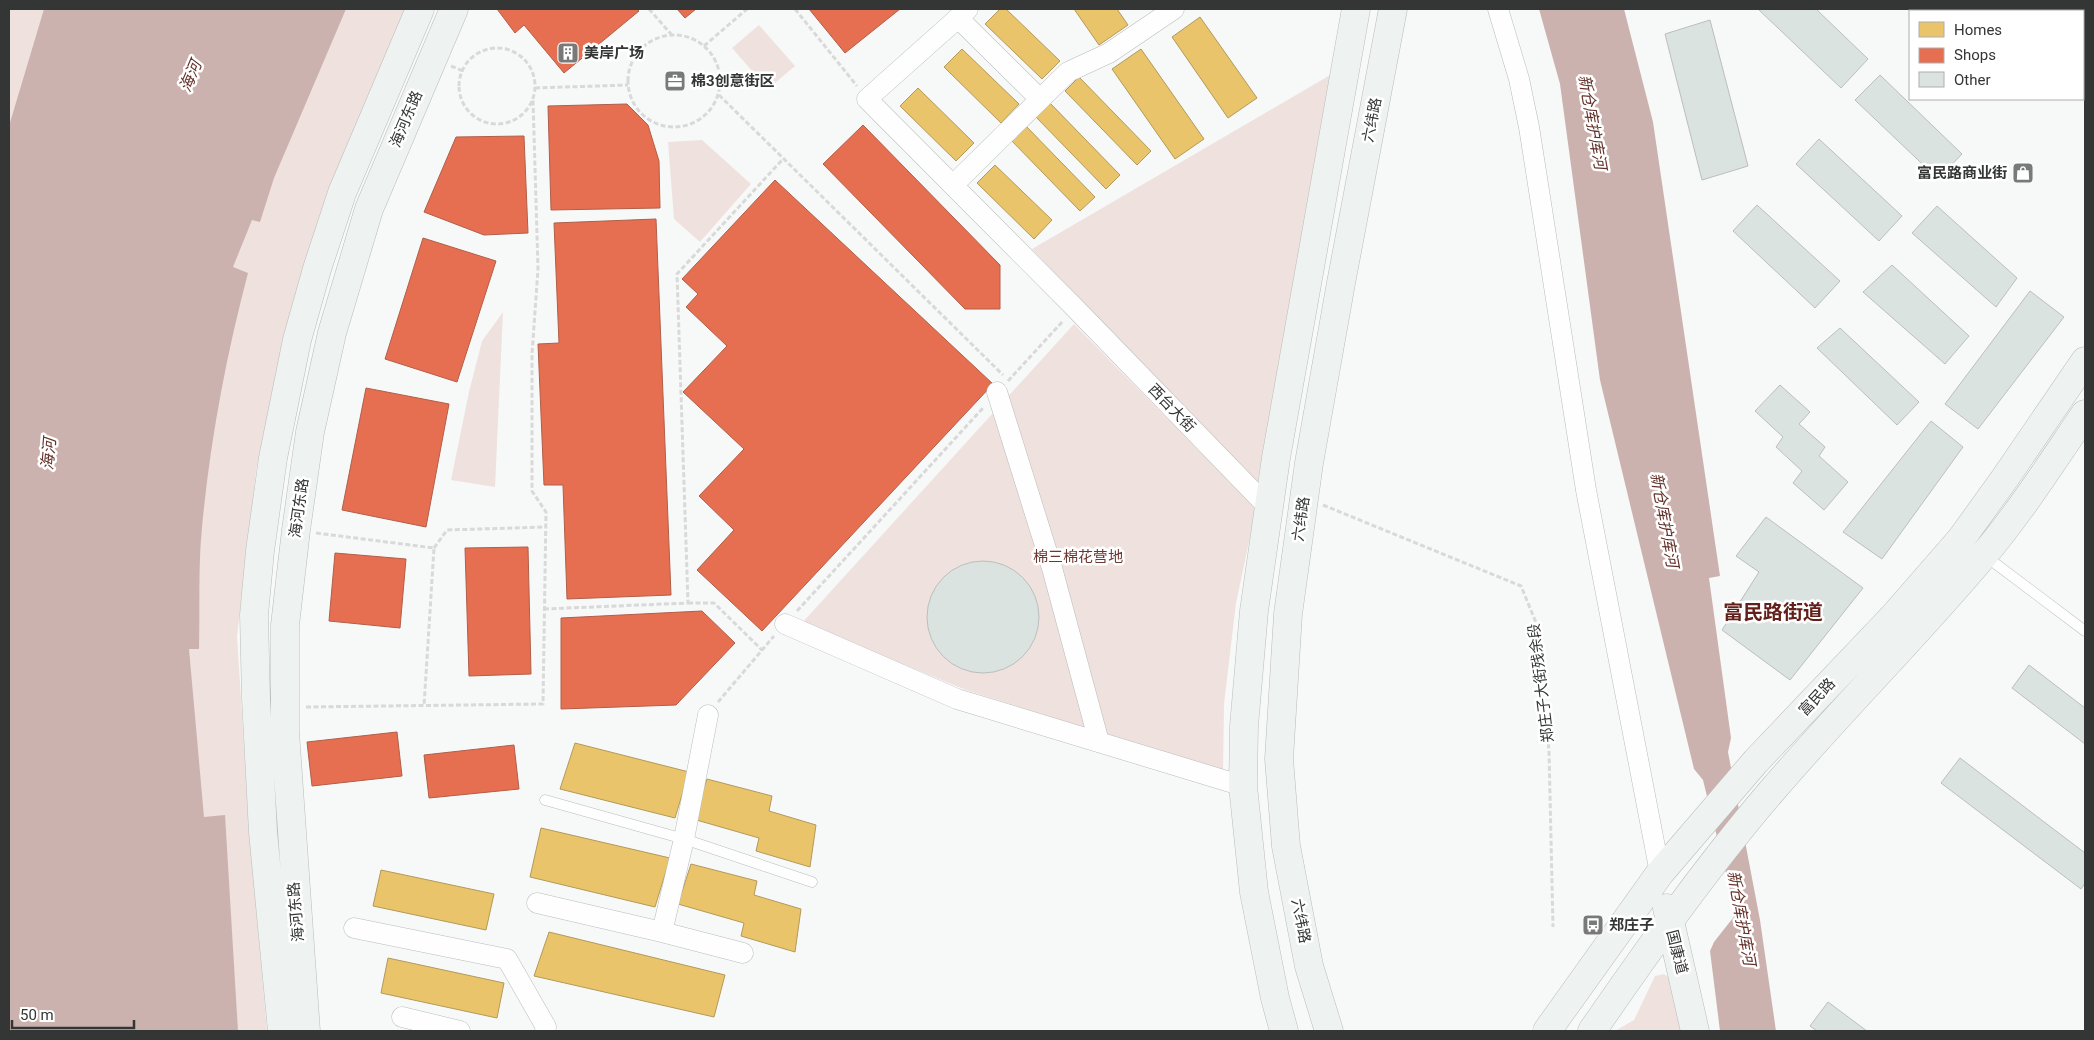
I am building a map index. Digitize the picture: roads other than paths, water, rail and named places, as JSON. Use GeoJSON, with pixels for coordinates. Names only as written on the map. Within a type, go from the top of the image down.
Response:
{"type":"FeatureCollection","features":[{"type":"Feature","properties":{"kind":"main road","name":"海河东路"},"geometry":{"type":"LineString","coordinates":[[282,1031],[263,832],[256,699],[254,615],[261,542],[273,458],[293,358],[317,269],[342,193],[420,9]]}},
{"type":"Feature","properties":{"kind":"main road","name":"海河东路"},"geometry":{"type":"LineString","coordinates":[[306,1031],[292,860],[285,732],[285,625],[310,432],[332,333],[369,209],[454,9]]}},
{"type":"Feature","properties":{"kind":"main road"},"geometry":{"type":"LineString","coordinates":[[1284,1031],[1275,998],[1254,892],[1243,786],[1244,726],[1254,611],[1277,448],[1356,9]]}},
{"type":"Feature","properties":{"kind":"main road","name":"六纬路"},"geometry":{"type":"LineString","coordinates":[[1329,1031],[1309,966],[1290,864],[1279,759],[1288,614],[1304,497],[1341,283],[1393,9]]}},
{"type":"Feature","properties":{"kind":"main road","name":"富民路"},"geometry":{"type":"LineString","coordinates":[[1592,1031],[1670,920],[1707,872],[1972,547],[2005,478],[2085,361]]}},
{"type":"Feature","properties":{"kind":"main road","name":"富民路"},"geometry":{"type":"LineString","coordinates":[[1547,1031],[1660,873],[1756,761],[1894,616],[2030,496],[2085,414]]}},
{"type":"Feature","properties":{"kind":"main road","name":"国康道"},"geometry":{"type":"LineString","coordinates":[[1660,873],[1695,1031]]}},
{"type":"Feature","properties":{"kind":"street"},"geometry":{"type":"LineString","coordinates":[[953,185],[1068,72],[1109,53],[1174,9]]}},
{"type":"Feature","properties":{"kind":"street"},"geometry":{"type":"LineString","coordinates":[[1498,9],[1519,78],[1529,127],[1586,490],[1660,873]]}},
{"type":"Feature","properties":{"kind":"street"},"geometry":{"type":"LineString","coordinates":[[963,13],[1040,99]]}},
{"type":"Feature","properties":{"kind":"street","name":"西台大街"},"geometry":{"type":"LineString","coordinates":[[963,13],[867,99],[1075,308],[1269,508]]}},
{"type":"Feature","properties":{"kind":"street"},"geometry":{"type":"LineString","coordinates":[[1003,386],[1099,742]]}},
{"type":"Feature","properties":{"kind":"street"},"geometry":{"type":"LineString","coordinates":[[785,624],[957,699],[1243,786]]}},
{"type":"Feature","properties":{"kind":"street"},"geometry":{"type":"LineString","coordinates":[[662,932],[684,839],[708,715]]}},
{"type":"Feature","properties":{"kind":"street"},"geometry":{"type":"LineString","coordinates":[[537,903],[743,953]]}},
{"type":"Feature","properties":{"kind":"street"},"geometry":{"type":"LineString","coordinates":[[354,928],[507,958],[546,1026],[545,1031]]}},
{"type":"Feature","properties":{"kind":"street"},"geometry":{"type":"LineString","coordinates":[[402,1017],[460,1031]]}},
{"type":"Feature","properties":{"kind":"lane"},"geometry":{"type":"LineString","coordinates":[[1972,547],[2085,631]]}},
{"type":"Feature","properties":{"kind":"lane"},"geometry":{"type":"LineString","coordinates":[[544,800],[684,839],[812,882]]}},
{"type":"Feature","properties":{"kind":"water","name":"海河"},"geometry":{"type":"Polygon","coordinates":[[[44,9],[346,9],[274,178],[260,222],[252,220],[233,267],[248,273],[226,367],[205,495],[201,542],[199,649],[189,649],[204,817],[225,815],[238,1031],[9,1031],[9,126],[44,9]]]}},
{"type":"Feature","properties":{"kind":"water","name":"新仓库护库河"},"geometry":{"type":"Polygon","coordinates":[[[1539,9],[1624,9],[1653,122],[1720,576],[1709,578],[1731,738],[1728,752],[1760,920],[1776,1031],[1720,1031],[1710,951],[1714,942],[1736,914],[1703,780],[1694,769],[1600,380],[1560,84],[1539,9]]]}},
{"type":"Feature","properties":{"kind":"place","name":"美岸广场"},"geometry":{"type":"Point","coordinates":[568,53]}},
{"type":"Feature","properties":{"kind":"place","name":"棉3创意街区"},"geometry":{"type":"Point","coordinates":[675,81]}},
{"type":"Feature","properties":{"kind":"place","name":"富民路商业街"},"geometry":{"type":"Point","coordinates":[2023,173]}},
{"type":"Feature","properties":{"kind":"place","name":"郑庄子"},"geometry":{"type":"Point","coordinates":[1593,925]}},
{"type":"Feature","properties":{"kind":"district","name":"富民路街道"},"geometry":{"type":"Point","coordinates":[1773,612]}},
{"type":"Feature","properties":{"kind":"park label","name":"棉三棉花营地"},"geometry":{"type":"Point","coordinates":[1078,557]}}]}
